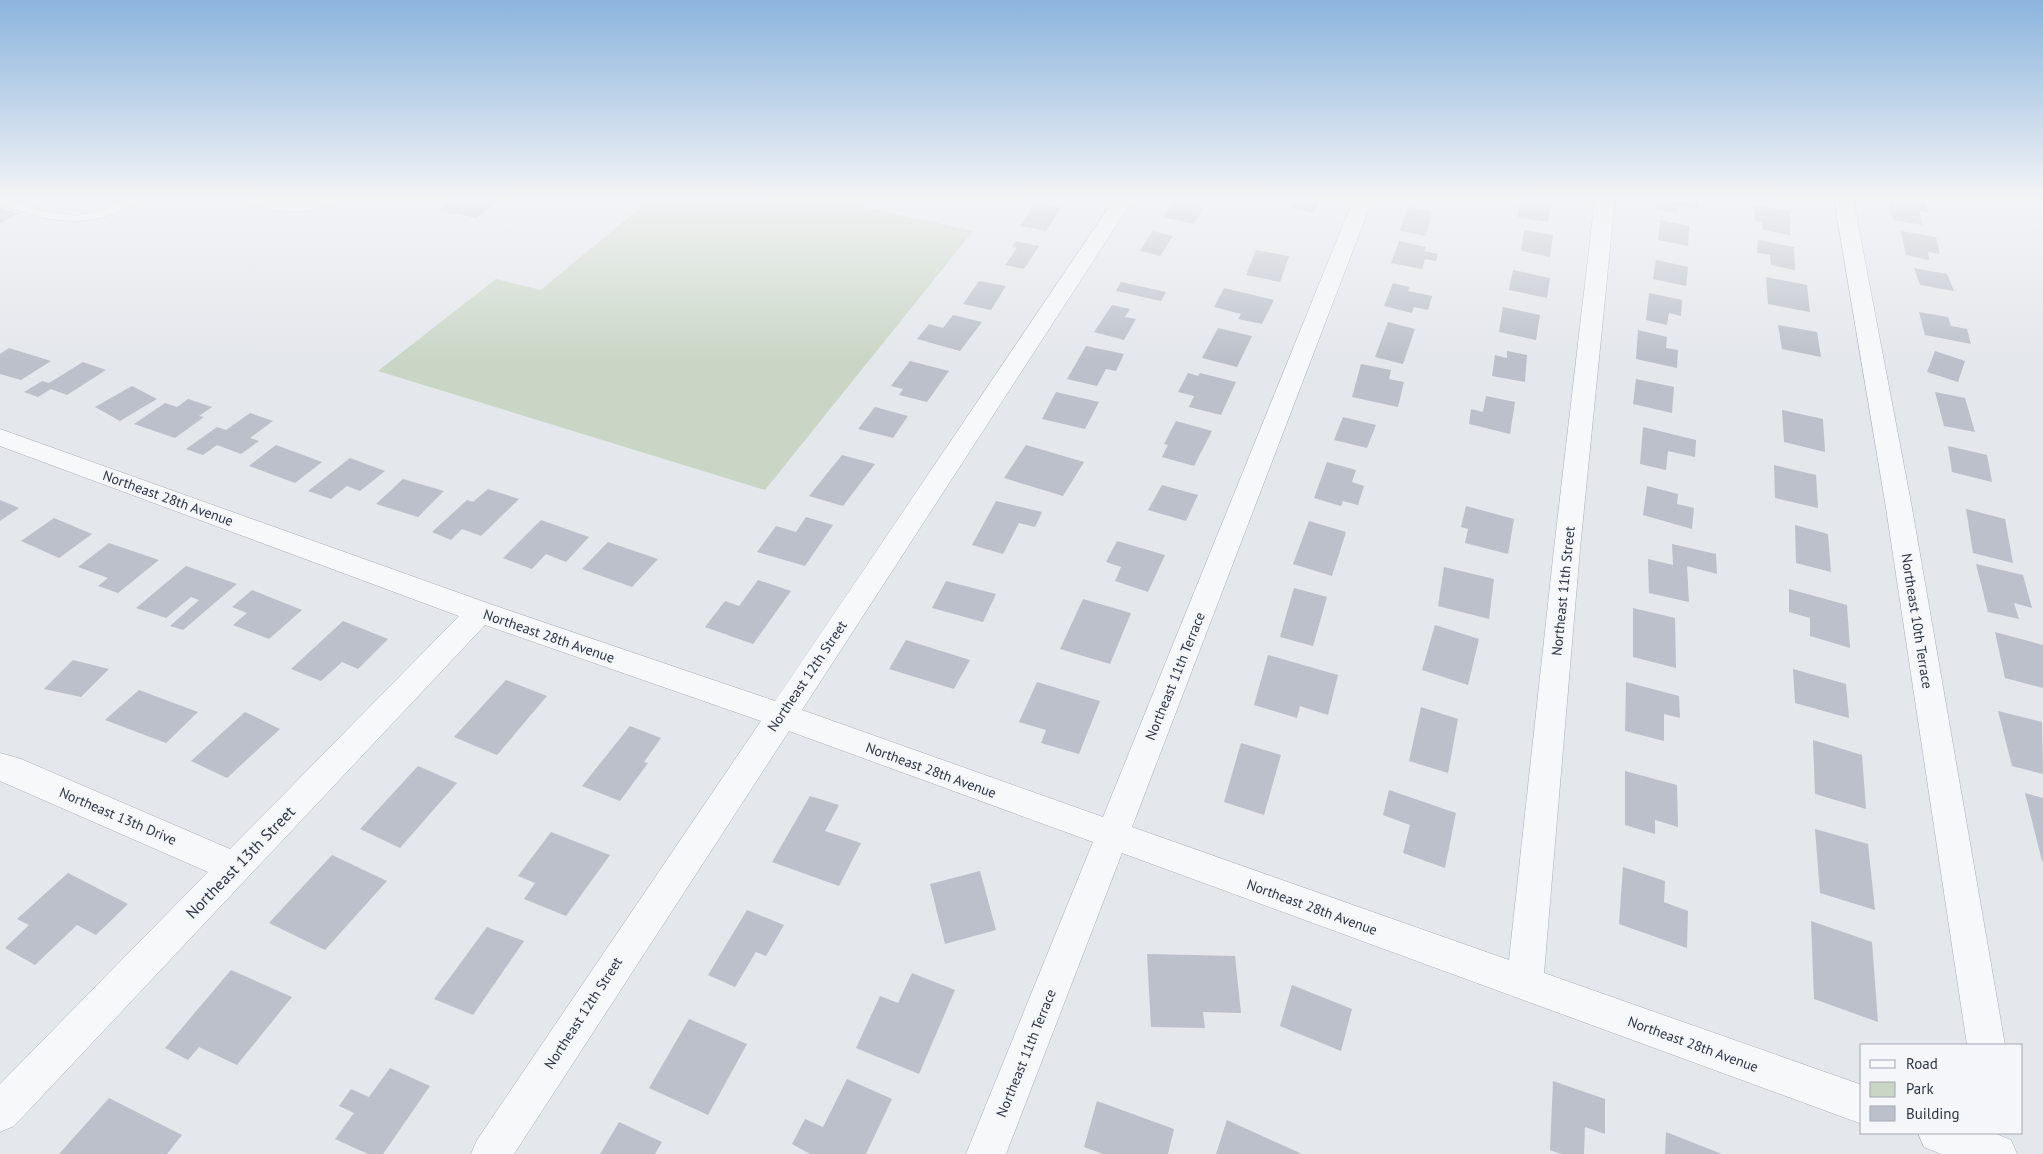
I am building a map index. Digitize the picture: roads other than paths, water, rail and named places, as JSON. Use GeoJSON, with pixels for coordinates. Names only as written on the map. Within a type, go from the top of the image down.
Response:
{"type":"FeatureCollection","features":[{"type":"Feature","properties":{"kind":"street","name":"Northeast 12th Street"},"geometry":{"type":"LineString","coordinates":[[491,1154],[780,715],[1089,252]]}},
{"type":"Feature","properties":{"kind":"street","name":"Northeast 11th Terrace"},"geometry":{"type":"LineString","coordinates":[[986,1154],[1343,252]]}},
{"type":"Feature","properties":{"kind":"street","name":"Northeast 11th Street"},"geometry":{"type":"LineString","coordinates":[[1525,983],[1567,549],[1599,252]]}},
{"type":"Feature","properties":{"kind":"street","name":"Northeast 10th Terrace"},"geometry":{"type":"LineString","coordinates":[[1853,252],[1899,508],[1986,1044]]}},
{"type":"Feature","properties":{"kind":"street","name":"Northeast 28th Avenue"},"geometry":{"type":"LineString","coordinates":[[0,437],[480,612],[780,715],[1860,1104]]}},
{"type":"Feature","properties":{"kind":"street","name":"Northeast 13th Street"},"geometry":{"type":"LineString","coordinates":[[0,1112],[234,866],[480,612]]}},
{"type":"Feature","properties":{"kind":"street","name":"Northeast 13th Drive"},"geometry":{"type":"LineString","coordinates":[[0,767],[10,769],[234,866]]}},
{"type":"Feature","properties":{"kind":"street"},"geometry":{"type":"LineString","coordinates":[[1941,1134],[1997,1154]]}},
{"type":"Feature","properties":{"kind":"street"},"geometry":{"type":"LineString","coordinates":[[2000,1134],[2003,1154]]}}]}
